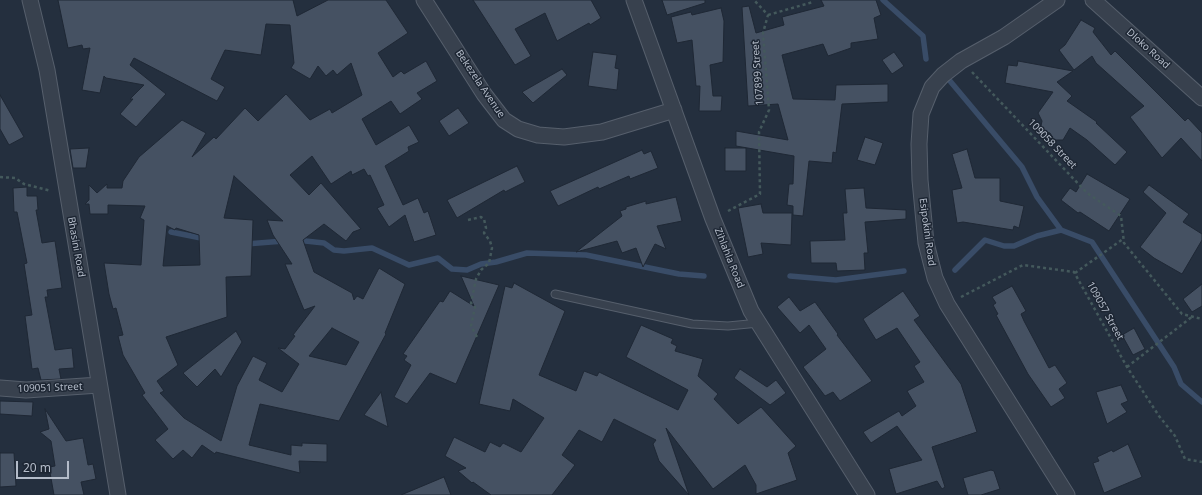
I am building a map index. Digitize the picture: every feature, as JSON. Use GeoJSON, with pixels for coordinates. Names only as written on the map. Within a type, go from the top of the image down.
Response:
{"type":"FeatureCollection","features":[{"type":"Feature","properties":{"kind":"street","name":"Bhasini Road"},"geometry":{"type":"LineString","coordinates":[[30,0],[47,70],[118,495]]}},
{"type":"Feature","properties":{"kind":"street","name":"Bekezela Avenue"},"geometry":{"type":"LineString","coordinates":[[424,0],[484,94],[504,120],[518,128],[538,135],[564,137],[602,132],[674,110]]}},
{"type":"Feature","properties":{"kind":"street","name":"Zihlahla Road"},"geometry":{"type":"LineString","coordinates":[[634,0],[713,219],[734,272],[759,323],[867,495]]}},
{"type":"Feature","properties":{"kind":"street","name":"Esipokini Road"},"geometry":{"type":"LineString","coordinates":[[1057,0],[1004,37],[961,60],[942,75],[932,87],[921,114],[919,144],[920,180],[929,260],[934,278],[946,304],[1067,495]]}},
{"type":"Feature","properties":{"kind":"street","name":"Dloko Road"},"geometry":{"type":"LineString","coordinates":[[1093,0],[1202,98]]}},
{"type":"Feature","properties":{"kind":"street","name":"109051 Street"},"geometry":{"type":"LineString","coordinates":[[0,388],[26,390],[99,385]]}},
{"type":"Feature","properties":{"kind":"lane"},"geometry":{"type":"LineString","coordinates":[[555,294],[692,324],[728,326],[759,323]]}},
{"type":"Feature","properties":{"kind":"path"},"geometry":{"type":"LineString","coordinates":[[754,0],[768,15],[813,2]]}},
{"type":"Feature","properties":{"kind":"path","name":"107899 Street"},"geometry":{"type":"LineString","coordinates":[[713,219],[760,194],[759,132],[769,110],[763,33],[768,15]]}},
{"type":"Feature","properties":{"kind":"path","name":"109058 Street"},"geometry":{"type":"LineString","coordinates":[[961,60],[1087,193],[1121,216],[1124,243],[1182,314],[1202,318]]}},
{"type":"Feature","properties":{"kind":"path"},"geometry":{"type":"LineString","coordinates":[[0,177],[15,178],[24,184],[67,195]]}},
{"type":"Feature","properties":{"kind":"path"},"geometry":{"type":"LineString","coordinates":[[468,220],[481,217],[484,219],[486,228],[484,233],[490,241],[492,248],[489,263],[476,279],[471,303],[475,307],[472,326],[476,336]]}},
{"type":"Feature","properties":{"kind":"path"},"geometry":{"type":"LineString","coordinates":[[946,304],[1023,265],[1075,273],[1123,239]]}},
{"type":"Feature","properties":{"kind":"path","name":"109057 Street"},"geometry":{"type":"LineString","coordinates":[[1075,273],[1127,367],[1159,416],[1175,436],[1185,459],[1202,462]]}},
{"type":"Feature","properties":{"kind":"path"},"geometry":{"type":"LineString","coordinates":[[1127,367],[1193,316]]}},
{"type":"Feature","properties":{"kind":"building"},"geometry":{"type":"Polygon","coordinates":[[[58,0],[293,0],[297,16],[328,0],[386,0],[408,33],[378,53],[393,77],[401,71],[404,74],[426,61],[437,81],[417,93],[422,99],[400,114],[391,101],[362,119],[376,145],[409,125],[419,142],[408,147],[409,151],[385,166],[403,205],[418,198],[424,213],[428,211],[436,235],[414,242],[405,215],[389,227],[377,208],[384,205],[370,175],[368,176],[364,169],[352,175],[351,171],[331,184],[312,156],[290,175],[309,195],[321,183],[361,229],[353,232],[346,241],[324,224],[303,240],[314,272],[352,293],[354,300],[357,296],[363,299],[379,268],[405,284],[385,333],[386,334],[339,421],[260,404],[249,445],[291,455],[291,445],[302,446],[302,443],[327,444],[327,462],[299,461],[300,473],[216,452],[215,454],[202,445],[192,458],[183,450],[173,459],[155,440],[168,429],[142,395],[145,393],[123,355],[118,336],[123,335],[116,308],[113,309],[109,294],[104,263],[141,265],[144,220],[140,218],[145,206],[108,205],[108,214],[90,214],[89,204],[85,204],[89,200],[89,185],[97,193],[107,184],[107,188],[122,188],[123,181],[139,157],[182,120],[206,133],[192,157],[214,137],[216,139],[245,108],[258,121],[286,94],[310,120],[330,109],[332,113],[362,95],[351,63],[337,75],[333,70],[326,76],[318,66],[310,79],[291,68],[294,63],[290,25],[266,24],[261,55],[225,50],[211,79],[225,87],[217,101],[134,58],[130,65],[166,94],[136,127],[120,114],[133,99],[130,99],[144,85],[106,78],[104,76],[100,93],[82,90],[90,48],[83,49],[82,45],[68,48],[58,0]],[[234,176],[224,218],[253,220],[251,276],[226,277],[227,317],[166,337],[178,365],[157,381],[164,391],[160,393],[184,418],[221,441],[237,386],[253,356],[267,363],[259,380],[282,392],[299,364],[278,348],[285,349],[295,336],[293,335],[315,306],[304,310],[285,264],[292,264],[273,235],[267,220],[283,221],[234,176]],[[167,226],[163,266],[200,265],[199,235],[176,228],[175,230],[167,226]],[[332,328],[309,356],[346,365],[359,342],[332,328]]]}},
{"type":"Feature","properties":{"kind":"building"},"geometry":{"type":"Polygon","coordinates":[[[473,0],[591,0],[601,18],[557,41],[545,13],[515,29],[531,56],[515,65],[473,0]]]}},
{"type":"Feature","properties":{"kind":"building"},"geometry":{"type":"Polygon","coordinates":[[[662,0],[705,0],[705,3],[667,15],[662,0]]]}},
{"type":"Feature","properties":{"kind":"building"},"geometry":{"type":"Polygon","coordinates":[[[821,0],[876,0],[881,15],[874,18],[878,39],[851,43],[851,48],[828,56],[823,44],[782,55],[793,99],[835,100],[836,85],[888,84],[888,102],[842,104],[836,153],[833,152],[832,163],[809,161],[803,216],[793,215],[793,206],[787,205],[789,184],[793,184],[794,156],[736,146],[736,131],[788,140],[778,104],[748,106],[742,7],[749,6],[756,33],[784,25],[782,17],[824,6],[821,0]]]}},
{"type":"Feature","properties":{"kind":"building"},"geometry":{"type":"Polygon","coordinates":[[[721,8],[724,21],[723,62],[710,65],[713,96],[722,96],[721,111],[699,111],[700,86],[696,86],[692,40],[677,43],[671,17],[691,12],[692,15],[721,8]]]}},
{"type":"Feature","properties":{"kind":"building"},"geometry":{"type":"Polygon","coordinates":[[[1081,20],[1095,28],[1093,32],[1111,55],[1115,51],[1185,121],[1188,118],[1202,133],[1202,161],[1181,138],[1162,158],[1130,117],[1144,106],[1096,63],[1092,56],[1074,70],[1059,50],[1065,45],[1081,20]]]}},
{"type":"Feature","properties":{"kind":"building"},"geometry":{"type":"Polygon","coordinates":[[[593,52],[617,55],[615,68],[619,69],[617,90],[588,86],[593,52]]]}},
{"type":"Feature","properties":{"kind":"building"},"geometry":{"type":"Polygon","coordinates":[[[894,52],[904,66],[892,74],[882,60],[894,52]]]}},
{"type":"Feature","properties":{"kind":"building"},"geometry":{"type":"Polygon","coordinates":[[[1018,61],[1073,71],[1057,82],[1072,96],[1067,101],[1097,122],[1096,123],[1127,152],[1115,165],[1087,140],[1070,128],[1063,140],[1054,140],[1050,133],[1040,131],[1042,121],[1038,113],[1053,92],[1005,83],[1008,65],[1017,66],[1018,61]]]}},
{"type":"Feature","properties":{"kind":"building"},"geometry":{"type":"Polygon","coordinates":[[[562,69],[567,75],[533,103],[522,92],[562,69]]]}},
{"type":"Feature","properties":{"kind":"building"},"geometry":{"type":"Polygon","coordinates":[[[0,95],[24,137],[9,145],[0,129],[0,95]]]}},
{"type":"Feature","properties":{"kind":"building"},"geometry":{"type":"Polygon","coordinates":[[[458,108],[469,123],[449,136],[439,121],[458,108]]]}},
{"type":"Feature","properties":{"kind":"building"},"geometry":{"type":"Polygon","coordinates":[[[865,137],[883,143],[875,165],[857,160],[865,137]]]}},
{"type":"Feature","properties":{"kind":"building"},"geometry":{"type":"Polygon","coordinates":[[[89,148],[86,168],[73,168],[70,149],[89,148]]]}},
{"type":"Feature","properties":{"kind":"building"},"geometry":{"type":"Polygon","coordinates":[[[725,148],[746,148],[746,171],[725,171],[725,148]]]}},
{"type":"Feature","properties":{"kind":"building"},"geometry":{"type":"Polygon","coordinates":[[[967,149],[975,178],[1000,178],[1000,201],[1024,206],[1019,228],[1014,226],[1013,230],[963,222],[957,223],[952,190],[962,188],[952,154],[967,149]]]}},
{"type":"Feature","properties":{"kind":"building"},"geometry":{"type":"Polygon","coordinates":[[[642,150],[644,154],[651,151],[658,168],[630,179],[629,176],[599,189],[598,187],[558,206],[550,191],[642,150]]]}},
{"type":"Feature","properties":{"kind":"building"},"geometry":{"type":"Polygon","coordinates":[[[517,166],[525,182],[505,192],[504,190],[457,218],[447,200],[517,166]]]}},
{"type":"Feature","properties":{"kind":"building"},"geometry":{"type":"Polygon","coordinates":[[[1087,174],[1130,199],[1109,231],[1080,212],[1078,213],[1061,200],[1070,188],[1076,192],[1087,174]]]}},
{"type":"Feature","properties":{"kind":"building"},"geometry":{"type":"Polygon","coordinates":[[[1149,185],[1189,214],[1183,222],[1202,234],[1202,240],[1182,274],[1154,258],[1140,247],[1166,213],[1143,192],[1149,185]]]}},
{"type":"Feature","properties":{"kind":"building"},"geometry":{"type":"Polygon","coordinates":[[[27,187],[27,196],[37,196],[38,210],[36,210],[42,243],[55,241],[62,288],[47,290],[48,297],[45,297],[55,350],[72,348],[74,368],[59,369],[61,379],[41,380],[38,368],[32,369],[25,316],[32,315],[24,264],[27,263],[17,212],[14,212],[13,188],[27,187]]]}},
{"type":"Feature","properties":{"kind":"building"},"geometry":{"type":"Polygon","coordinates":[[[864,188],[866,208],[906,210],[906,219],[865,222],[868,253],[864,253],[865,270],[837,271],[836,263],[811,263],[810,241],[845,240],[843,213],[847,213],[845,189],[864,188]]]}},
{"type":"Feature","properties":{"kind":"building"},"geometry":{"type":"Polygon","coordinates":[[[676,197],[682,221],[657,226],[666,249],[655,244],[643,267],[636,248],[622,253],[617,241],[576,252],[622,216],[620,211],[626,209],[626,207],[646,201],[646,204],[676,197]]]}},
{"type":"Feature","properties":{"kind":"building"},"geometry":{"type":"Polygon","coordinates":[[[761,204],[763,213],[792,213],[791,245],[761,243],[763,254],[748,257],[738,208],[761,204]]]}},
{"type":"Feature","properties":{"kind":"building"},"geometry":{"type":"Polygon","coordinates":[[[461,276],[499,285],[456,384],[430,373],[407,404],[394,397],[411,365],[404,360],[407,356],[403,354],[440,301],[443,302],[450,291],[474,306],[461,276]]]}},
{"type":"Feature","properties":{"kind":"building"},"geometry":{"type":"Polygon","coordinates":[[[514,283],[565,311],[539,375],[576,391],[584,371],[597,376],[599,372],[678,410],[688,390],[626,357],[641,325],[673,339],[671,343],[677,346],[675,351],[703,359],[698,376],[718,394],[714,399],[738,424],[761,407],[796,446],[788,453],[797,480],[756,494],[756,485],[745,465],[713,489],[666,428],[689,495],[659,461],[653,444],[656,440],[614,419],[602,442],[579,430],[562,455],[575,465],[552,495],[491,495],[473,482],[472,483],[458,471],[466,468],[445,456],[454,437],[485,452],[490,442],[500,447],[503,443],[521,452],[544,418],[513,399],[510,411],[479,404],[505,286],[512,288],[514,283]]]}},
{"type":"Feature","properties":{"kind":"building"},"geometry":{"type":"Polygon","coordinates":[[[1202,284],[1202,306],[1192,312],[1183,299],[1202,284]]]}},
{"type":"Feature","properties":{"kind":"building"},"geometry":{"type":"Polygon","coordinates":[[[1012,286],[1026,311],[1021,314],[1024,321],[1049,368],[1055,365],[1067,383],[1059,389],[1065,398],[1051,407],[1028,374],[996,315],[998,314],[993,305],[996,303],[992,297],[1012,286]]]}},
{"type":"Feature","properties":{"kind":"building"},"geometry":{"type":"Polygon","coordinates":[[[903,291],[920,316],[914,320],[961,384],[977,432],[932,447],[945,487],[942,489],[937,481],[896,494],[889,469],[922,460],[897,426],[871,443],[863,432],[899,411],[902,416],[916,406],[907,391],[924,382],[914,366],[920,362],[897,328],[876,340],[863,319],[903,291]]]}},
{"type":"Feature","properties":{"kind":"building"},"geometry":{"type":"Polygon","coordinates":[[[789,297],[800,311],[815,302],[838,334],[837,335],[872,381],[840,401],[833,392],[825,396],[803,367],[826,349],[809,325],[800,333],[777,307],[789,297]]]}},
{"type":"Feature","properties":{"kind":"building"},"geometry":{"type":"Polygon","coordinates":[[[1134,328],[1145,349],[1133,355],[1122,335],[1134,328]]]}},
{"type":"Feature","properties":{"kind":"building"},"geometry":{"type":"Polygon","coordinates":[[[236,331],[242,342],[221,377],[215,369],[197,387],[183,373],[236,331]]]}},
{"type":"Feature","properties":{"kind":"building"},"geometry":{"type":"Polygon","coordinates":[[[740,369],[767,387],[776,380],[786,393],[770,405],[734,378],[740,369]]]}},
{"type":"Feature","properties":{"kind":"building"},"geometry":{"type":"Polygon","coordinates":[[[1121,385],[1128,401],[1121,404],[1127,412],[1107,424],[1096,392],[1121,385]]]}},
{"type":"Feature","properties":{"kind":"building"},"geometry":{"type":"Polygon","coordinates":[[[381,392],[388,427],[364,415],[381,392]]]}},
{"type":"Feature","properties":{"kind":"building"},"geometry":{"type":"Polygon","coordinates":[[[0,401],[33,402],[32,416],[0,414],[0,401]]]}},
{"type":"Feature","properties":{"kind":"building"},"geometry":{"type":"Polygon","coordinates":[[[45,409],[66,441],[83,438],[88,465],[93,464],[96,479],[81,482],[84,495],[54,495],[49,467],[55,466],[51,441],[40,432],[49,429],[45,409]]]}},
{"type":"Feature","properties":{"kind":"building"},"geometry":{"type":"Polygon","coordinates":[[[1128,444],[1142,477],[1104,493],[1093,463],[1099,461],[1097,457],[1112,450],[1113,452],[1128,444]]]}},
{"type":"Feature","properties":{"kind":"building"},"geometry":{"type":"Polygon","coordinates":[[[0,453],[14,453],[16,486],[0,487],[0,453]]]}},
{"type":"Feature","properties":{"kind":"building"},"geometry":{"type":"Polygon","coordinates":[[[991,470],[994,471],[1000,489],[981,495],[968,495],[963,478],[991,470]]]}},
{"type":"Feature","properties":{"kind":"building"},"geometry":{"type":"Polygon","coordinates":[[[444,477],[451,495],[401,495],[444,477]]]}},
{"type":"Feature","properties":{"kind":"waterway"},"geometry":{"type":"LineString","coordinates":[[883,0],[923,36],[926,59]]}},
{"type":"Feature","properties":{"kind":"waterway"},"geometry":{"type":"LineString","coordinates":[[950,81],[1022,167],[1037,197],[1061,230]]}},
{"type":"Feature","properties":{"kind":"waterway"},"geometry":{"type":"LineString","coordinates":[[955,270],[985,240],[1004,246],[1014,246],[1037,236],[1061,230],[1092,242],[1174,367],[1181,384],[1202,402]]}},
{"type":"Feature","properties":{"kind":"waterway"},"geometry":{"type":"LineString","coordinates":[[171,232],[206,239]]}},
{"type":"Feature","properties":{"kind":"waterway"},"geometry":{"type":"LineString","coordinates":[[296,240],[324,243],[334,250],[344,251],[372,248],[409,265],[438,258],[452,269],[467,270],[481,264],[496,262],[527,253],[586,255],[679,274],[704,276]]}},
{"type":"Feature","properties":{"kind":"waterway"},"geometry":{"type":"LineString","coordinates":[[246,244],[284,241]]}},
{"type":"Feature","properties":{"kind":"waterway"},"geometry":{"type":"LineString","coordinates":[[790,276],[836,280],[904,271]]}}]}
